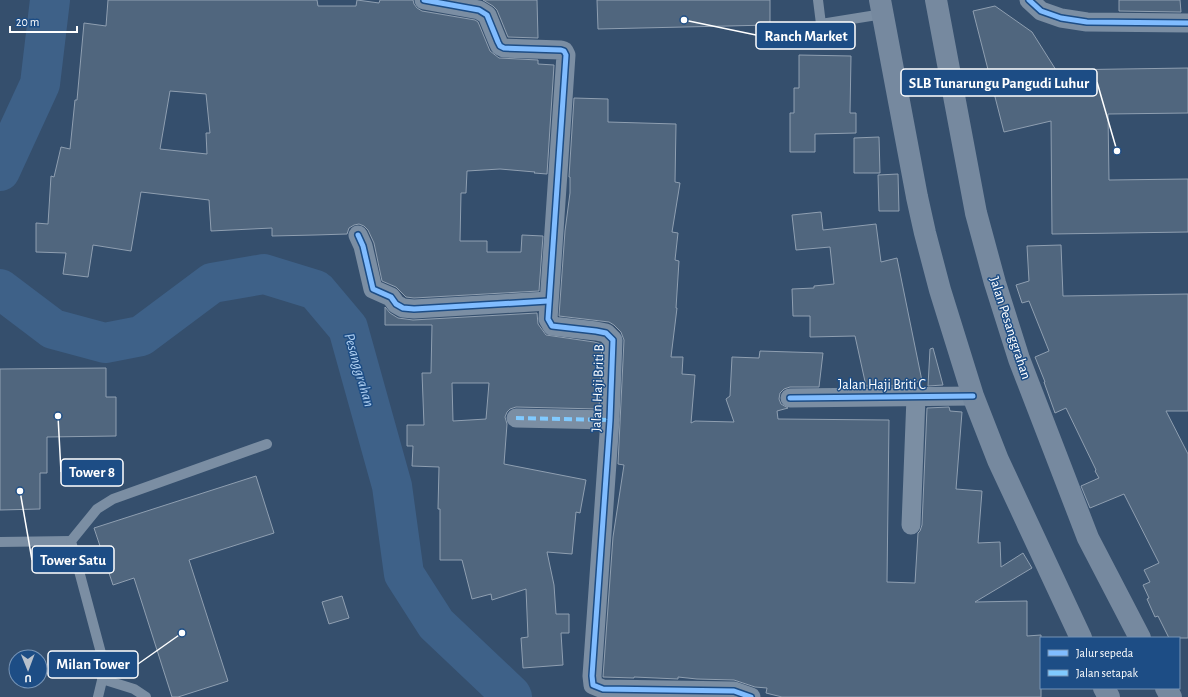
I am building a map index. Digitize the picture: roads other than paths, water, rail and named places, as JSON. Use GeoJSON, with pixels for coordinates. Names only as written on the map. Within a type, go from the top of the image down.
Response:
{"type":"FeatureCollection","features":[{"type":"Feature","properties":{"kind":"main road","name":"Jalan Pesanggrahan"},"geometry":{"type":"LineString","coordinates":[[936,0],[976,213],[995,283],[1019,359],[1088,538],[1139,637]]}},
{"type":"Feature","properties":{"kind":"main road"},"geometry":{"type":"LineString","coordinates":[[882,7],[925,233],[940,290],[973,396],[1005,474],[1081,637]]}},
{"type":"Feature","properties":{"kind":"street","name":"Jalan Haji Briti B"},"geometry":{"type":"LineString","coordinates":[[424,0],[484,12],[487,15],[500,46],[504,48],[561,50],[564,51],[566,55],[548,301],[548,319],[552,326],[606,333],[613,340],[610,420],[592,676],[593,685],[603,689],[706,694],[734,692],[751,697]]}},
{"type":"Feature","properties":{"kind":"street"},"geometry":{"type":"LineString","coordinates":[[1030,0],[1041,11],[1061,18],[1087,22],[1188,23]]}},
{"type":"Feature","properties":{"kind":"street"},"geometry":{"type":"LineString","coordinates":[[358,235],[363,246],[373,289],[391,297],[396,304],[404,308],[414,309],[548,301]]}},
{"type":"Feature","properties":{"kind":"street","name":"Jalan Haji Briti C"},"geometry":{"type":"LineString","coordinates":[[790,398],[973,396]]}},
{"type":"Feature","properties":{"kind":"street"},"geometry":{"type":"LineString","coordinates":[[911,525],[916,397]]}},
{"type":"Feature","properties":{"kind":"street"},"geometry":{"type":"LineString","coordinates":[[516,418],[610,420]]}},
{"type":"Feature","properties":{"kind":"lane"},"geometry":{"type":"LineString","coordinates":[[818,0],[820,24],[882,7]]}},
{"type":"Feature","properties":{"kind":"lane"},"geometry":{"type":"LineString","coordinates":[[71,541],[97,509],[113,499],[267,444]]}},
{"type":"Feature","properties":{"kind":"lane"},"geometry":{"type":"LineString","coordinates":[[0,542],[71,541]]}},
{"type":"Feature","properties":{"kind":"lane"},"geometry":{"type":"LineString","coordinates":[[71,541],[102,653],[104,672],[98,697]]}},
{"type":"Feature","properties":{"kind":"lane"},"geometry":{"type":"LineString","coordinates":[[102,679],[134,688],[146,697]]}},
{"type":"Feature","properties":{"kind":"waterway","name":"Pesanggrahan"},"geometry":{"type":"LineString","coordinates":[[0,171],[40,84],[50,0]]}},
{"type":"Feature","properties":{"kind":"waterway","name":"Pesanggrahan"},"geometry":{"type":"LineString","coordinates":[[0,289],[53,329],[105,343],[141,336],[212,283],[264,274],[316,290],[348,328],[392,486],[404,574],[436,624],[512,697]]}},
{"type":"Feature","properties":{"kind":"place","name":"Ranch Market"},"geometry":{"type":"Point","coordinates":[684,20]}},
{"type":"Feature","properties":{"kind":"place","name":"SLB Tunarungu Pangudi Luhur"},"geometry":{"type":"Point","coordinates":[1117,151]}},
{"type":"Feature","properties":{"kind":"place","name":"Tower 8"},"geometry":{"type":"Point","coordinates":[58,416]}},
{"type":"Feature","properties":{"kind":"place","name":"Tower Satu"},"geometry":{"type":"Point","coordinates":[20,491]}},
{"type":"Feature","properties":{"kind":"place","name":"Milan Tower"},"geometry":{"type":"Point","coordinates":[182,633]}}]}
